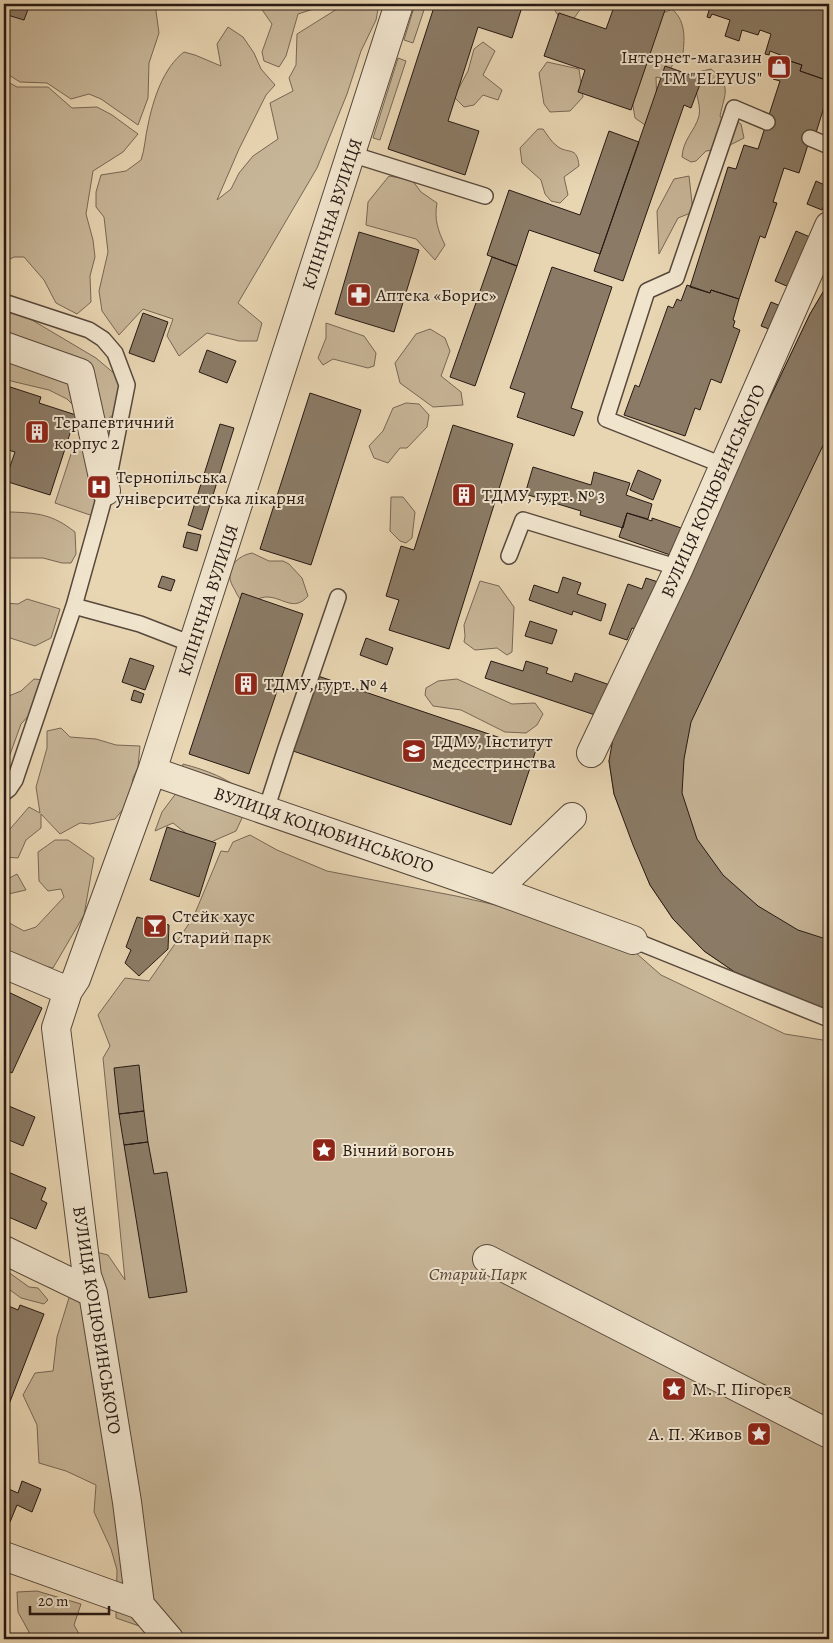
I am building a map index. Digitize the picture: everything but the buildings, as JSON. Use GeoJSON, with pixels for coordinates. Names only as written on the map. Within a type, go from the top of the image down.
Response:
{"type":"FeatureCollection","features":[{"type":"Feature","properties":{"kind":"street","name":"КЛІНІЧНА ВУЛИЦЯ"},"geometry":{"type":"LineString","coordinates":[[68,991],[76,979],[152,771],[399,4]]}},
{"type":"Feature","properties":{"kind":"street","name":"ВУЛИЦЯ КОЦЮБИНСЬКОГО"},"geometry":{"type":"LineString","coordinates":[[591,753],[679,568],[829,226]]}},
{"type":"Feature","properties":{"kind":"street"},"geometry":{"type":"LineString","coordinates":[[4,346],[80,373],[106,491]]}},
{"type":"Feature","properties":{"kind":"street","name":"ВУЛИЦЯ КОЦЮБИНСЬКОГО"},"geometry":{"type":"LineString","coordinates":[[152,771],[496,890],[633,940]]}},
{"type":"Feature","properties":{"kind":"street"},"geometry":{"type":"LineString","coordinates":[[496,890],[572,817]]}},
{"type":"Feature","properties":{"kind":"street"},"geometry":{"type":"LineString","coordinates":[[4,964],[68,991]]}},
{"type":"Feature","properties":{"kind":"street","name":"ВУЛИЦЯ КОЦЮБИНСЬКОГО"},"geometry":{"type":"LineString","coordinates":[[68,991],[56,1028],[87,1276],[93,1293],[127,1502],[140,1605]]}},
{"type":"Feature","properties":{"kind":"street"},"geometry":{"type":"LineString","coordinates":[[4,1250],[93,1293]]}},
{"type":"Feature","properties":{"kind":"street"},"geometry":{"type":"LineString","coordinates":[[487,1259],[829,1434]]}},
{"type":"Feature","properties":{"kind":"street"},"geometry":{"type":"LineString","coordinates":[[4,1556],[140,1605],[169,1639]]}},
{"type":"Feature","properties":{"kind":"lane"},"geometry":{"type":"LineString","coordinates":[[725,466],[606,419],[647,290],[676,278],[734,108],[767,122]]}},
{"type":"Feature","properties":{"kind":"lane"},"geometry":{"type":"LineString","coordinates":[[810,138],[829,146]]}},
{"type":"Feature","properties":{"kind":"lane"},"geometry":{"type":"LineString","coordinates":[[351,154],[484,196]]}},
{"type":"Feature","properties":{"kind":"lane"},"geometry":{"type":"LineString","coordinates":[[4,302],[89,330],[104,339],[115,353],[127,385],[106,491],[74,606],[15,780],[4,793]]}},
{"type":"Feature","properties":{"kind":"lane"},"geometry":{"type":"LineString","coordinates":[[509,556],[523,520],[679,568]]}},
{"type":"Feature","properties":{"kind":"lane"},"geometry":{"type":"LineString","coordinates":[[266,810],[338,597]]}},
{"type":"Feature","properties":{"kind":"lane"},"geometry":{"type":"LineString","coordinates":[[74,606],[140,624],[194,645]]}},
{"type":"Feature","properties":{"kind":"lane"},"geometry":{"type":"LineString","coordinates":[[633,940],[829,1019]]}},
{"type":"Feature","properties":{"kind":"green space"},"geometry":{"type":"Polygon","coordinates":[[[4,4],[155,4],[159,33],[149,63],[148,98],[138,125],[101,99],[89,94],[71,99],[47,83],[20,82],[4,72],[4,4]]]}},
{"type":"Feature","properties":{"kind":"green space"},"geometry":{"type":"Polygon","coordinates":[[[258,4],[329,4],[298,14],[286,56],[279,67],[264,61],[262,52],[272,24],[258,4]]]}},
{"type":"Feature","properties":{"kind":"green space"},"geometry":{"type":"Polygon","coordinates":[[[345,4],[379,4],[376,20],[361,51],[347,94],[317,168],[238,303],[262,323],[257,341],[239,341],[207,333],[179,356],[167,336],[173,319],[143,309],[119,335],[102,311],[99,291],[108,252],[104,217],[96,207],[96,192],[101,175],[126,171],[141,160],[153,105],[160,85],[170,67],[184,52],[221,66],[217,44],[228,27],[243,37],[254,53],[261,69],[275,85],[266,95],[239,149],[217,200],[231,189],[239,173],[253,156],[278,139],[270,103],[293,91],[289,78],[296,65],[297,34],[345,4]]]}},
{"type":"Feature","properties":{"kind":"green space"},"geometry":{"type":"Polygon","coordinates":[[[415,4],[426,4],[413,43],[404,40],[415,4]]]}},
{"type":"Feature","properties":{"kind":"green space"},"geometry":{"type":"Polygon","coordinates":[[[551,4],[584,4],[572,21],[559,17],[551,4]]]}},
{"type":"Feature","properties":{"kind":"green space"},"geometry":{"type":"Polygon","coordinates":[[[672,9],[683,27],[682,62],[673,64],[665,79],[656,77],[657,109],[645,125],[635,118],[631,94],[659,15],[672,9]]]}},
{"type":"Feature","properties":{"kind":"green space"},"geometry":{"type":"Polygon","coordinates":[[[483,42],[495,51],[483,75],[502,90],[498,100],[483,95],[474,105],[464,107],[454,97],[468,71],[474,49],[483,42]]]}},
{"type":"Feature","properties":{"kind":"green space"},"geometry":{"type":"Polygon","coordinates":[[[398,58],[406,61],[380,140],[373,138],[398,58]]]}},
{"type":"Feature","properties":{"kind":"green space"},"geometry":{"type":"Polygon","coordinates":[[[547,62],[579,69],[583,97],[570,111],[550,112],[544,104],[539,73],[547,62]]]}},
{"type":"Feature","properties":{"kind":"green space"},"geometry":{"type":"Polygon","coordinates":[[[711,69],[722,81],[725,90],[720,116],[722,119],[732,118],[741,124],[744,138],[722,149],[706,151],[696,161],[691,162],[682,157],[685,145],[700,111],[696,78],[698,72],[711,69]]]}},
{"type":"Feature","properties":{"kind":"green space"},"geometry":{"type":"Polygon","coordinates":[[[4,80],[17,87],[48,87],[72,108],[97,107],[112,115],[138,134],[123,152],[93,171],[86,214],[93,240],[95,257],[90,276],[91,302],[77,314],[56,303],[44,280],[24,257],[14,257],[4,262],[4,80]]]}},
{"type":"Feature","properties":{"kind":"green space"},"geometry":{"type":"Polygon","coordinates":[[[538,129],[543,129],[555,144],[561,149],[574,153],[578,159],[579,166],[564,177],[568,195],[560,203],[551,201],[545,194],[541,180],[522,163],[520,148],[538,129]]]}},
{"type":"Feature","properties":{"kind":"green space"},"geometry":{"type":"Polygon","coordinates":[[[389,176],[412,180],[421,192],[437,203],[437,225],[445,245],[435,260],[416,239],[366,225],[368,202],[389,176]]]}},
{"type":"Feature","properties":{"kind":"green space"},"geometry":{"type":"Polygon","coordinates":[[[689,176],[693,212],[678,218],[659,254],[657,211],[674,179],[689,176]]]}},
{"type":"Feature","properties":{"kind":"green space"},"geometry":{"type":"Polygon","coordinates":[[[829,282],[829,1013],[742,977],[704,951],[673,919],[650,885],[614,794],[609,761],[627,698],[810,314],[829,282]]]}},
{"type":"Feature","properties":{"kind":"green space"},"geometry":{"type":"Polygon","coordinates":[[[7,309],[32,320],[96,358],[116,375],[123,391],[121,408],[107,420],[89,418],[67,399],[49,390],[11,381],[4,377],[4,311],[7,309]]]}},
{"type":"Feature","properties":{"kind":"green space"},"geometry":{"type":"Polygon","coordinates":[[[326,323],[364,336],[376,353],[374,366],[368,368],[333,359],[323,365],[318,358],[326,338],[326,323]]]}},
{"type":"Feature","properties":{"kind":"green space"},"geometry":{"type":"Polygon","coordinates":[[[430,329],[445,338],[450,351],[441,376],[461,392],[463,405],[433,407],[400,383],[395,363],[416,334],[430,329]]]}},
{"type":"Feature","properties":{"kind":"green space"},"geometry":{"type":"Polygon","coordinates":[[[406,403],[419,404],[429,415],[427,427],[407,448],[400,448],[388,463],[374,458],[369,446],[383,431],[393,408],[406,403]]]}},
{"type":"Feature","properties":{"kind":"green space"},"geometry":{"type":"Polygon","coordinates":[[[74,445],[92,451],[102,488],[93,516],[55,503],[74,445]]]}},
{"type":"Feature","properties":{"kind":"green space"},"geometry":{"type":"Polygon","coordinates":[[[391,497],[403,497],[415,512],[412,538],[406,543],[400,541],[390,531],[391,497]]]}},
{"type":"Feature","properties":{"kind":"green space"},"geometry":{"type":"Polygon","coordinates":[[[4,513],[29,513],[52,518],[75,532],[76,554],[71,563],[62,563],[43,558],[8,558],[4,554],[4,513]]]}},
{"type":"Feature","properties":{"kind":"green space"},"geometry":{"type":"Polygon","coordinates":[[[252,553],[269,561],[283,561],[289,564],[302,578],[308,596],[303,601],[293,604],[268,597],[247,602],[241,600],[232,584],[230,572],[235,562],[245,555],[252,553]]]}},
{"type":"Feature","properties":{"kind":"green space"},"geometry":{"type":"Polygon","coordinates":[[[480,581],[499,586],[514,607],[512,652],[507,655],[497,648],[475,650],[464,642],[464,625],[480,581]]]}},
{"type":"Feature","properties":{"kind":"green space"},"geometry":{"type":"Polygon","coordinates":[[[27,599],[60,609],[51,638],[35,646],[4,636],[4,603],[18,604],[27,599]]]}},
{"type":"Feature","properties":{"kind":"green space"},"geometry":{"type":"Polygon","coordinates":[[[34,679],[44,680],[30,714],[21,724],[4,771],[4,698],[21,691],[34,679]]]}},
{"type":"Feature","properties":{"kind":"green space"},"geometry":{"type":"Polygon","coordinates":[[[457,679],[512,704],[535,703],[543,714],[537,725],[526,733],[505,732],[461,710],[433,706],[425,695],[426,688],[438,681],[457,679]]]}},
{"type":"Feature","properties":{"kind":"green space"},"geometry":{"type":"Polygon","coordinates":[[[61,728],[70,737],[96,739],[116,745],[140,746],[138,767],[124,808],[115,819],[90,824],[80,823],[60,834],[41,814],[41,828],[26,840],[18,858],[4,857],[4,836],[29,807],[40,813],[36,787],[47,748],[47,731],[61,728]]]}},
{"type":"Feature","properties":{"kind":"green space"},"geometry":{"type":"Polygon","coordinates":[[[183,764],[216,775],[232,783],[246,794],[243,816],[236,831],[202,846],[173,823],[155,831],[162,812],[177,792],[183,764]]]}},
{"type":"Feature","properties":{"kind":"green space","name":"Старий Парк"},"geometry":{"type":"Polygon","coordinates":[[[250,835],[277,850],[327,871],[456,896],[611,931],[661,975],[785,1034],[829,1041],[829,1639],[177,1639],[116,1618],[117,1570],[111,1549],[94,1512],[96,1485],[66,1471],[39,1463],[37,1425],[23,1395],[35,1373],[53,1371],[57,1337],[84,1249],[108,1255],[125,1280],[103,1058],[110,1046],[98,1015],[125,978],[149,981],[193,918],[221,851],[228,852],[233,842],[250,835]]]}},
{"type":"Feature","properties":{"kind":"green space"},"geometry":{"type":"Polygon","coordinates":[[[55,840],[68,840],[94,858],[84,915],[53,968],[19,960],[4,948],[4,920],[24,931],[36,927],[64,897],[61,889],[48,891],[39,881],[38,852],[55,840]]]}},
{"type":"Feature","properties":{"kind":"green space"},"geometry":{"type":"Polygon","coordinates":[[[17,874],[26,890],[4,895],[4,881],[17,874]]]}},
{"type":"Feature","properties":{"kind":"green space"},"geometry":{"type":"Polygon","coordinates":[[[4,1269],[29,1287],[38,1288],[48,1300],[44,1304],[21,1298],[10,1290],[4,1289],[4,1269]]]}},
{"type":"Feature","properties":{"kind":"green space"},"geometry":{"type":"Polygon","coordinates":[[[37,1591],[81,1604],[74,1625],[82,1639],[26,1639],[29,1632],[18,1612],[17,1592],[37,1591]]]}},
{"type":"Feature","properties":{"kind":"place","name":"Інтернет-магазин ТМ \"ELEYUS\""},"geometry":{"type":"Point","coordinates":[779,67]}},
{"type":"Feature","properties":{"kind":"place","name":"Аптека «Борис»"},"geometry":{"type":"Point","coordinates":[359,295]}},
{"type":"Feature","properties":{"kind":"place","name":"Терапевтичний корпус 2"},"geometry":{"type":"Point","coordinates":[37,432]}},
{"type":"Feature","properties":{"kind":"place","name":"Тернопільська університетська лікарня"},"geometry":{"type":"Point","coordinates":[99,487]}},
{"type":"Feature","properties":{"kind":"place","name":"ТДМУ, гурт. № 3"},"geometry":{"type":"Point","coordinates":[464,495]}},
{"type":"Feature","properties":{"kind":"place","name":"ТДМУ, гурт. № 4"},"geometry":{"type":"Point","coordinates":[246,684]}},
{"type":"Feature","properties":{"kind":"place","name":"ТДМУ, Iнститут медсестринства"},"geometry":{"type":"Point","coordinates":[414,751]}},
{"type":"Feature","properties":{"kind":"place","name":"Стейк хаус Старий парк"},"geometry":{"type":"Point","coordinates":[155,926]}},
{"type":"Feature","properties":{"kind":"place","name":"Вічний вогонь"},"geometry":{"type":"Point","coordinates":[324,1150]}},
{"type":"Feature","properties":{"kind":"place","name":"М. Г. Пігорєв"},"geometry":{"type":"Point","coordinates":[674,1389]}},
{"type":"Feature","properties":{"kind":"place","name":"А. П. Живов"},"geometry":{"type":"Point","coordinates":[759,1434]}}]}
